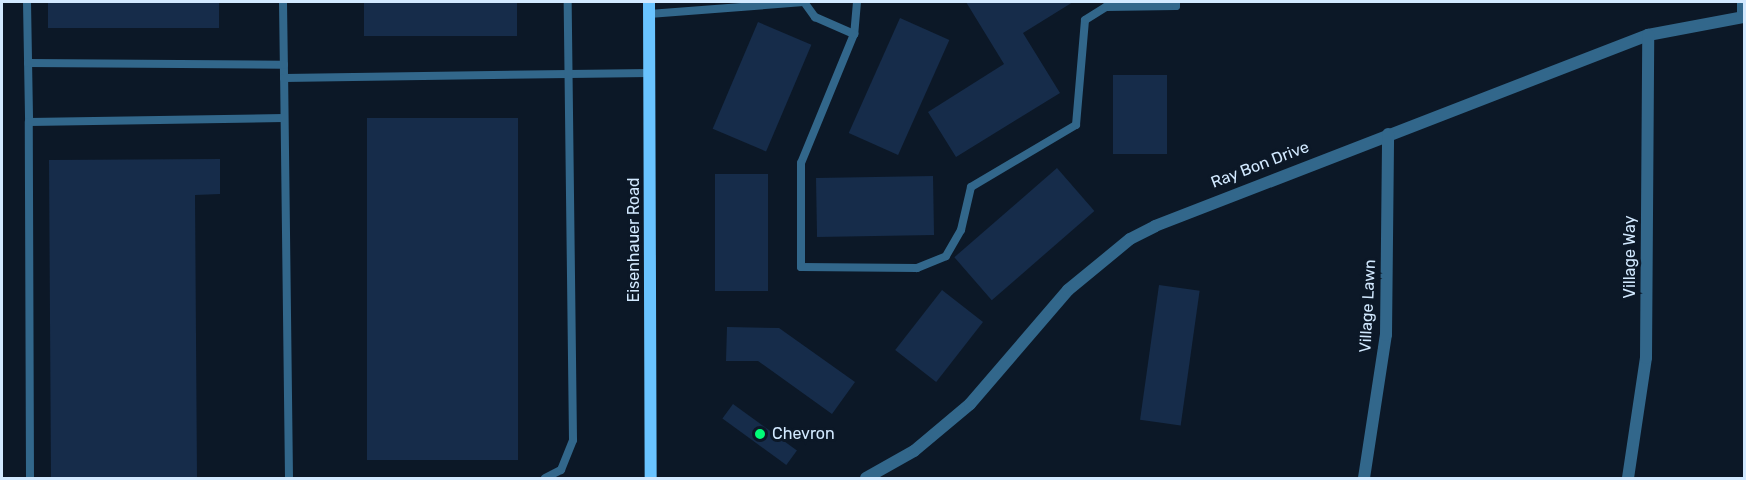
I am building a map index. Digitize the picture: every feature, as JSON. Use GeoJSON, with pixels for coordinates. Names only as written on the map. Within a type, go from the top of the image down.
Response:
{"type":"FeatureCollection","features":[{"type":"Feature","properties":{"kind":"main road","name":"Eisenhauer Road"},"geometry":{"type":"LineString","coordinates":[[649,8],[651,478]]}},
{"type":"Feature","properties":{"kind":"street","name":"Ray Bon Drive"},"geometry":{"type":"LineString","coordinates":[[866,478],[914,451],[970,404],[1047,311],[1130,239],[1235,191],[1648,35],[1743,17]]}},
{"type":"Feature","properties":{"kind":"street","name":"Village Way"},"geometry":{"type":"LineString","coordinates":[[1628,478],[1646,358],[1648,35]]}},
{"type":"Feature","properties":{"kind":"street","name":"Village Lawn"},"geometry":{"type":"LineString","coordinates":[[1364,478],[1386,336],[1388,134]]}},
{"type":"Feature","properties":{"kind":"lane"},"geometry":{"type":"LineString","coordinates":[[27,2],[30,478]]}},
{"type":"Feature","properties":{"kind":"lane"},"geometry":{"type":"LineString","coordinates":[[283,2],[289,478]]}},
{"type":"Feature","properties":{"kind":"lane"},"geometry":{"type":"LineString","coordinates":[[545,478],[561,470],[573,440],[568,2]]}},
{"type":"Feature","properties":{"kind":"lane"},"geometry":{"type":"LineString","coordinates":[[649,8],[702,12],[804,2],[815,17],[854,34]]}},
{"type":"Feature","properties":{"kind":"lane"},"geometry":{"type":"LineString","coordinates":[[857,2],[854,34],[801,163],[801,267],[923,267],[946,256],[956,242],[971,187],[1076,125],[1085,20],[1106,7],[1176,6],[1176,2]]}},
{"type":"Feature","properties":{"kind":"lane"},"geometry":{"type":"LineString","coordinates":[[1741,2],[1743,17]]}},
{"type":"Feature","properties":{"kind":"lane"},"geometry":{"type":"LineString","coordinates":[[28,63],[284,65]]}},
{"type":"Feature","properties":{"kind":"lane"},"geometry":{"type":"LineString","coordinates":[[284,78],[650,73]]}},
{"type":"Feature","properties":{"kind":"lane"},"geometry":{"type":"LineString","coordinates":[[29,122],[284,118]]}},
{"type":"Feature","properties":{"kind":"building"},"geometry":{"type":"Polygon","coordinates":[[[48,2],[219,2],[219,28],[48,28],[48,2]]]}},
{"type":"Feature","properties":{"kind":"building"},"geometry":{"type":"Polygon","coordinates":[[[364,2],[517,2],[517,36],[364,36],[364,2]]]}},
{"type":"Feature","properties":{"kind":"building"},"geometry":{"type":"Polygon","coordinates":[[[966,2],[1073,2],[1023,33],[1060,93],[956,157],[928,112],[1004,64],[966,2]]]}},
{"type":"Feature","properties":{"kind":"building"},"geometry":{"type":"Polygon","coordinates":[[[900,18],[949,40],[898,155],[849,133],[900,18]]]}},
{"type":"Feature","properties":{"kind":"building"},"geometry":{"type":"Polygon","coordinates":[[[758,22],[811,45],[766,151],[713,129],[758,22]]]}},
{"type":"Feature","properties":{"kind":"building"},"geometry":{"type":"Polygon","coordinates":[[[1113,75],[1167,75],[1167,154],[1113,154],[1113,75]]]}},
{"type":"Feature","properties":{"kind":"building"},"geometry":{"type":"Polygon","coordinates":[[[367,118],[518,118],[518,460],[367,460],[367,118]]]}},
{"type":"Feature","properties":{"kind":"building"},"geometry":{"type":"Polygon","coordinates":[[[220,159],[220,194],[195,195],[197,478],[51,478],[49,160],[220,159]]]}},
{"type":"Feature","properties":{"kind":"building"},"geometry":{"type":"Polygon","coordinates":[[[1057,168],[1094,211],[992,300],[954,257],[1057,168]]]}},
{"type":"Feature","properties":{"kind":"building"},"geometry":{"type":"Polygon","coordinates":[[[715,174],[768,174],[768,291],[715,291],[715,174]]]}},
{"type":"Feature","properties":{"kind":"building"},"geometry":{"type":"Polygon","coordinates":[[[933,176],[934,235],[817,237],[816,178],[933,176]]]}},
{"type":"Feature","properties":{"kind":"building"},"geometry":{"type":"Polygon","coordinates":[[[1159,285],[1200,291],[1181,425],[1140,420],[1159,285]]]}},
{"type":"Feature","properties":{"kind":"building"},"geometry":{"type":"Polygon","coordinates":[[[942,290],[983,322],[936,382],[895,350],[942,290]]]}},
{"type":"Feature","properties":{"kind":"building"},"geometry":{"type":"Polygon","coordinates":[[[727,327],[779,328],[855,382],[832,414],[758,361],[726,361],[727,327]]]}},
{"type":"Feature","properties":{"kind":"building","name":"Chevron"},"geometry":{"type":"Polygon","coordinates":[[[733,404],[797,450],[786,465],[722,419],[733,404]]]}},
{"type":"Feature","properties":{"kind":"place","name":"Chevron"},"geometry":{"type":"Point","coordinates":[760,434]}}]}
